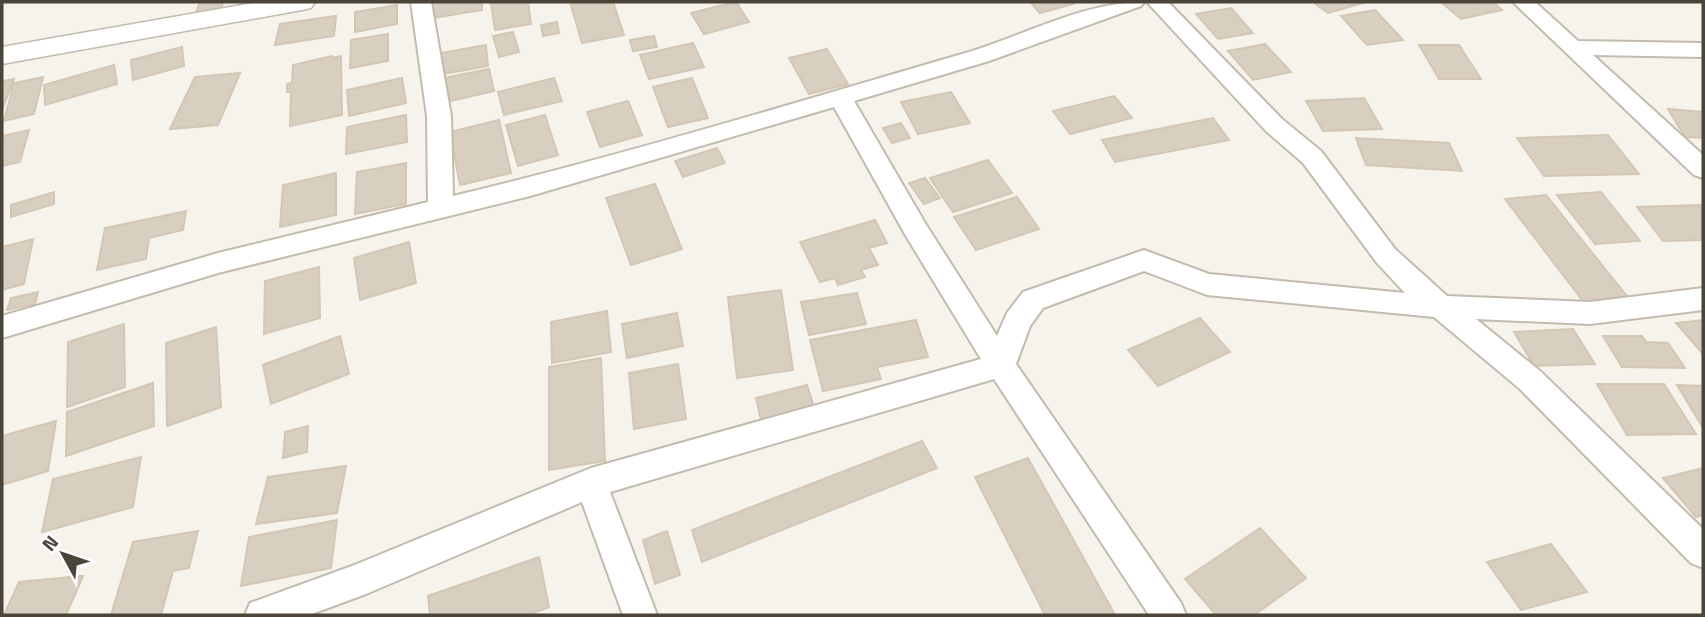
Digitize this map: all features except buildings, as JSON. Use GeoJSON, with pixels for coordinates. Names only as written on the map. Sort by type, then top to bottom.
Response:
{"type":"FeatureCollection","features":[{"type":"Feature","properties":{"kind":"street"},"geometry":{"type":"LineString","coordinates":[[2,56],[302,2]]}},
{"type":"Feature","properties":{"kind":"street"},"geometry":{"type":"LineString","coordinates":[[421,2],[439,116],[440,209]]}},
{"type":"Feature","properties":{"kind":"street"},"geometry":{"type":"LineString","coordinates":[[2,327],[218,263],[649,154],[981,56],[1134,2]]}},
{"type":"Feature","properties":{"kind":"street"},"geometry":{"type":"LineString","coordinates":[[1157,2],[1274,124],[1312,157],[1387,256],[1441,307],[1530,380],[1703,552]]}},
{"type":"Feature","properties":{"kind":"street"},"geometry":{"type":"LineString","coordinates":[[1523,2],[1703,169]]}},
{"type":"Feature","properties":{"kind":"street"},"geometry":{"type":"LineString","coordinates":[[1574,48],[1703,50]]}},
{"type":"Feature","properties":{"kind":"street"},"geometry":{"type":"LineString","coordinates":[[840,96],[885,182],[1001,365],[1169,615]]}},
{"type":"Feature","properties":{"kind":"street"},"geometry":{"type":"LineString","coordinates":[[1001,365],[1017,321],[1033,300],[1144,260],[1207,284],[1441,307],[1590,313],[1703,299]]}},
{"type":"Feature","properties":{"kind":"street"},"geometry":{"type":"LineString","coordinates":[[262,615],[354,582],[591,484],[1001,365]]}},
{"type":"Feature","properties":{"kind":"street"},"geometry":{"type":"LineString","coordinates":[[591,484],[640,615]]}}]}
